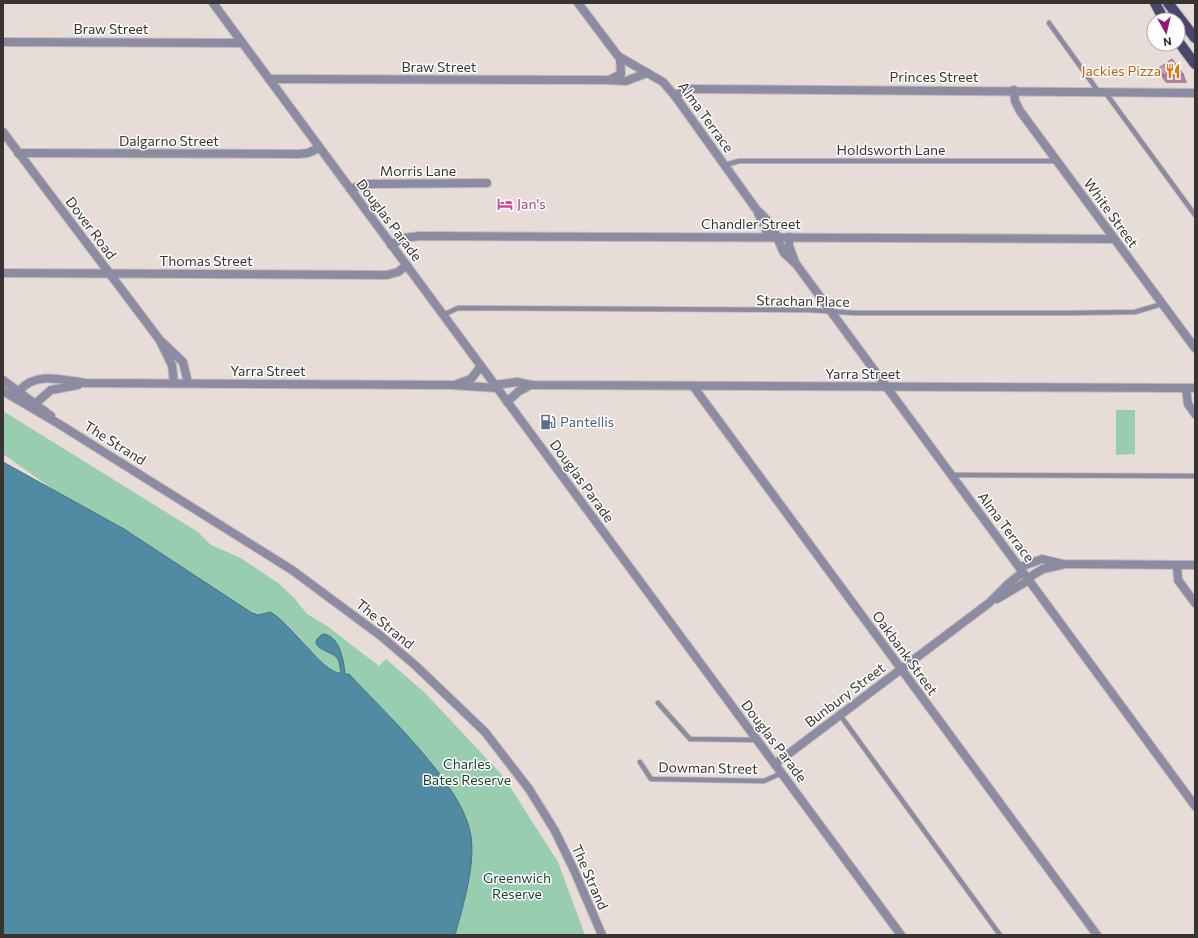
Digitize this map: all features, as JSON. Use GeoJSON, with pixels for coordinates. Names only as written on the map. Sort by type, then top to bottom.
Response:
{"type":"FeatureCollection","features":[{"type":"Feature","properties":{"kind":"main road"},"geometry":{"type":"LineString","coordinates":[[1155,3],[1160,12]]}},
{"type":"Feature","properties":{"kind":"main road"},"geometry":{"type":"LineString","coordinates":[[1168,3],[1195,38]]}},
{"type":"Feature","properties":{"kind":"main road"},"geometry":{"type":"LineString","coordinates":[[1186,52],[1195,64]]}},
{"type":"Feature","properties":{"kind":"street","name":"Douglas Parade"},"geometry":{"type":"LineString","coordinates":[[213,3],[901,935]]}},
{"type":"Feature","properties":{"kind":"street"},"geometry":{"type":"LineString","coordinates":[[578,3],[620,58],[621,74],[608,80]]}},
{"type":"Feature","properties":{"kind":"street","name":"Braw Street"},"geometry":{"type":"LineString","coordinates":[[3,42],[242,42]]}},
{"type":"Feature","properties":{"kind":"street","name":"Alma Terrace"},"geometry":{"type":"LineString","coordinates":[[620,58],[663,82],[675,96],[756,209],[766,229],[767,237]]}},
{"type":"Feature","properties":{"kind":"street","name":"Braw Street"},"geometry":{"type":"LineString","coordinates":[[269,80],[626,81],[647,73]]}},
{"type":"Feature","properties":{"kind":"street","name":"Princes Street"},"geometry":{"type":"LineString","coordinates":[[675,96],[685,89],[1014,90],[1195,93]]}},
{"type":"Feature","properties":{"kind":"street","name":"White Street"},"geometry":{"type":"LineString","coordinates":[[1014,90],[1015,102],[1020,111],[1113,239],[1195,348]]}},
{"type":"Feature","properties":{"kind":"street","name":"Dover Road"},"geometry":{"type":"LineString","coordinates":[[3,132],[159,339],[182,360],[186,368],[188,383]]}},
{"type":"Feature","properties":{"kind":"street","name":"Dalgarno Street"},"geometry":{"type":"LineString","coordinates":[[18,153],[298,154],[308,153],[319,148]]}},
{"type":"Feature","properties":{"kind":"street","name":"Morris Lane"},"geometry":{"type":"LineString","coordinates":[[350,190],[366,184],[487,184]]}},
{"type":"Feature","properties":{"kind":"street","name":"Alma Terrace"},"geometry":{"type":"LineString","coordinates":[[756,209],[771,224],[784,253],[796,264]]}},
{"type":"Feature","properties":{"kind":"street","name":"Chandler Street"},"geometry":{"type":"LineString","coordinates":[[392,245],[403,238],[420,236],[1113,239]]}},
{"type":"Feature","properties":{"kind":"street","name":"Alma Terrace"},"geometry":{"type":"LineString","coordinates":[[789,237],[789,248],[796,264],[829,312],[1025,574],[1195,806]]}},
{"type":"Feature","properties":{"kind":"street","name":"Thomas Street"},"geometry":{"type":"LineString","coordinates":[[3,273],[387,275],[396,272],[407,265]]}},
{"type":"Feature","properties":{"kind":"street","name":"Dover Road"},"geometry":{"type":"LineString","coordinates":[[159,339],[172,365],[174,383]]}},
{"type":"Feature","properties":{"kind":"street","name":"Yarra Street"},"geometry":{"type":"LineString","coordinates":[[450,385],[469,380],[481,366]]}},
{"type":"Feature","properties":{"kind":"street","name":"Yarra Street"},"geometry":{"type":"LineString","coordinates":[[19,391],[26,384],[42,378],[85,383],[496,386],[517,382],[530,385],[1195,388]]}},
{"type":"Feature","properties":{"kind":"street","name":"The Strand"},"geometry":{"type":"LineString","coordinates":[[3,380],[36,404],[59,424]]}},
{"type":"Feature","properties":{"kind":"street","name":"Yarra Street"},"geometry":{"type":"LineString","coordinates":[[36,404],[51,390],[85,383]]}},
{"type":"Feature","properties":{"kind":"street"},"geometry":{"type":"LineString","coordinates":[[507,402],[519,391],[530,385]]}},
{"type":"Feature","properties":{"kind":"street","name":"Oakbank Street"},"geometry":{"type":"LineString","coordinates":[[693,386],[1097,935]]}},
{"type":"Feature","properties":{"kind":"street"},"geometry":{"type":"LineString","coordinates":[[1186,388],[1188,404],[1195,414]]}},
{"type":"Feature","properties":{"kind":"street","name":"The Strand"},"geometry":{"type":"LineString","coordinates":[[3,391],[59,424],[292,570],[381,636],[453,700],[485,732],[529,789],[555,831],[571,863],[602,935]]}},
{"type":"Feature","properties":{"kind":"street"},"geometry":{"type":"LineString","coordinates":[[19,391],[22,403],[36,404]]}},
{"type":"Feature","properties":{"kind":"street","name":"Bunbury Street"},"geometry":{"type":"LineString","coordinates":[[775,764],[989,603],[1042,559],[1066,564],[1195,565]]}},
{"type":"Feature","properties":{"kind":"street","name":"Bunbury Street"},"geometry":{"type":"LineString","coordinates":[[1025,574],[1066,564]]}},
{"type":"Feature","properties":{"kind":"street"},"geometry":{"type":"LineString","coordinates":[[1177,565],[1178,580],[1195,603]]}},
{"type":"Feature","properties":{"kind":"lane"},"geometry":{"type":"LineString","coordinates":[[1049,23],[1195,215]]}},
{"type":"Feature","properties":{"kind":"lane","name":"Holdsworth Lane"},"geometry":{"type":"LineString","coordinates":[[725,165],[739,161],[1058,162]]}},
{"type":"Feature","properties":{"kind":"lane","name":"Strachan Place"},"geometry":{"type":"LineString","coordinates":[[443,315],[458,308],[810,310],[854,313],[1135,312],[1162,304]]}},
{"type":"Feature","properties":{"kind":"lane"},"geometry":{"type":"LineString","coordinates":[[951,475],[1195,476]]}},
{"type":"Feature","properties":{"kind":"lane"},"geometry":{"type":"LineString","coordinates":[[658,703],[690,739],[757,740]]}},
{"type":"Feature","properties":{"kind":"lane"},"geometry":{"type":"LineString","coordinates":[[840,715],[1000,935]]}},
{"type":"Feature","properties":{"kind":"lane","name":"Dowman Street"},"geometry":{"type":"LineString","coordinates":[[640,762],[651,779],[764,780],[782,773]]}},
{"type":"Feature","properties":{"kind":"green space"},"geometry":{"type":"Polygon","coordinates":[[[1116,410],[1135,410],[1135,454],[1116,455],[1116,410]]]}},
{"type":"Feature","properties":{"kind":"green space","name":"Charles Bates Reserve"},"geometry":{"type":"Polygon","coordinates":[[[3,411],[198,532],[211,545],[239,557],[278,583],[294,598],[307,614],[327,626],[379,666],[386,659],[425,693],[503,776],[558,862],[585,935],[455,935],[471,867],[471,831],[349,674],[333,672],[307,648],[302,640],[287,624],[276,615],[266,612],[258,615],[252,613],[124,529],[61,495],[3,454],[3,411]]]}},
{"type":"Feature","properties":{"kind":"water"},"geometry":{"type":"Polygon","coordinates":[[[3,462],[124,529],[252,613],[258,615],[270,612],[278,617],[326,666],[341,673],[340,664],[337,657],[320,648],[316,642],[323,634],[328,635],[337,643],[342,655],[345,674],[349,674],[400,727],[436,769],[463,811],[470,831],[472,856],[462,911],[455,935],[3,935],[3,462]]]}},
{"type":"Feature","properties":{"kind":"building"},"geometry":{"type":"Polygon","coordinates":[[[1172,59],[1184,75],[1163,75],[1159,68],[1172,59]]]}},
{"type":"Feature","properties":{"kind":"place","name":"Jackies Pizza"},"geometry":{"type":"Point","coordinates":[1173,71]}},
{"type":"Feature","properties":{"kind":"place","name":"Jan's"},"geometry":{"type":"Point","coordinates":[505,204]}},
{"type":"Feature","properties":{"kind":"place","name":"Pantellis"},"geometry":{"type":"Point","coordinates":[548,422]}},
{"type":"Feature","properties":{"kind":"park label","name":"Greenwich Reserve"},"geometry":{"type":"Point","coordinates":[517,886]}}]}
